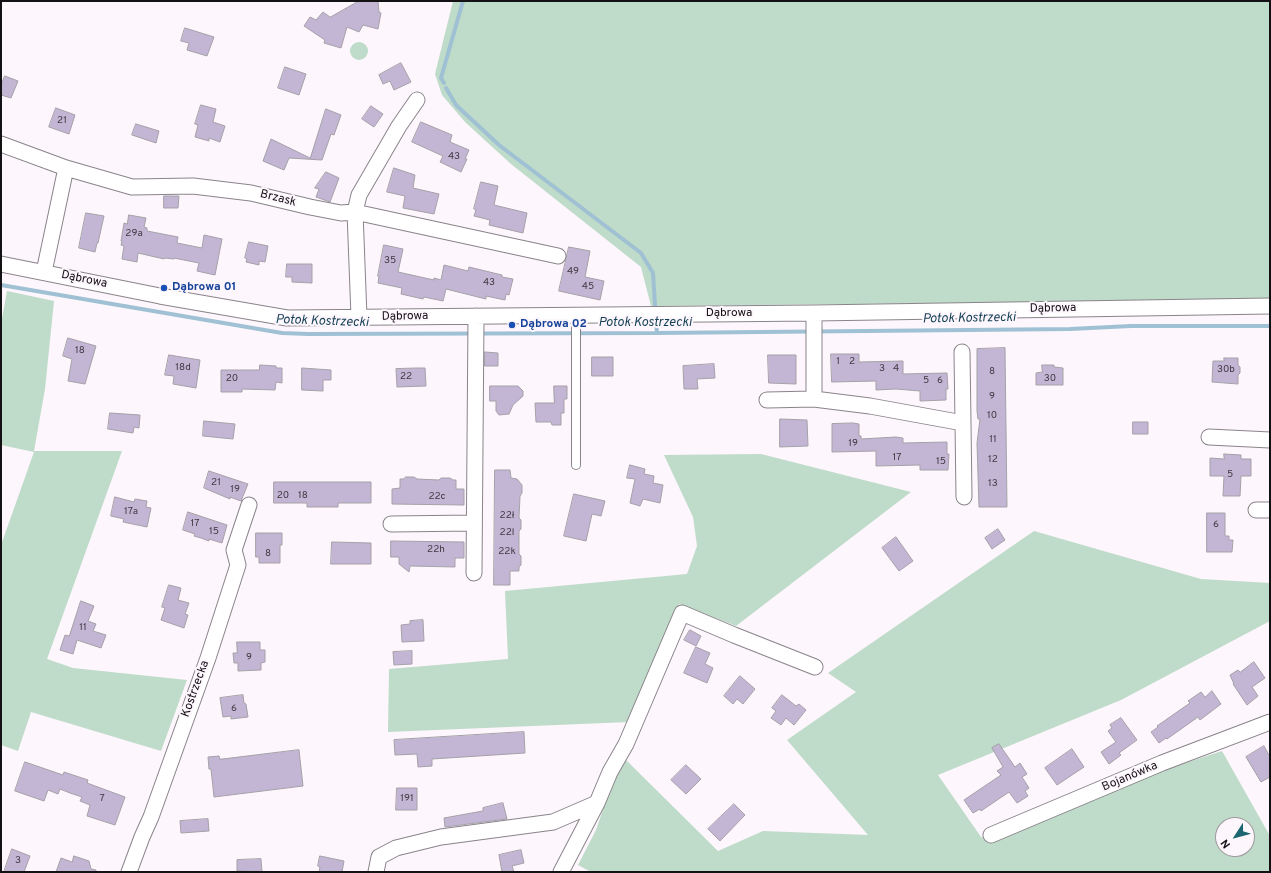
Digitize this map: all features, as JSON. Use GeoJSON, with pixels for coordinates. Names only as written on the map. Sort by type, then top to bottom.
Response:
{"type":"FeatureCollection","features":[{"type":"Feature","properties":{"kind":"street"},"geometry":{"type":"LineString","coordinates":[[359,317],[355,212],[359,195],[399,126],[417,100]]}},
{"type":"Feature","properties":{"kind":"street","name":"Brzask"},"geometry":{"type":"LineString","coordinates":[[1,144],[66,168],[132,187],[193,186],[251,193],[341,213],[355,212],[558,256]]}},
{"type":"Feature","properties":{"kind":"street"},"geometry":{"type":"LineString","coordinates":[[44,272],[66,168]]}},
{"type":"Feature","properties":{"kind":"street","name":"Dąbrowa"},"geometry":{"type":"LineString","coordinates":[[1,264],[160,296],[287,318],[359,317],[476,328],[575,321],[814,318],[1270,306]]}},
{"type":"Feature","properties":{"kind":"street"},"geometry":{"type":"LineString","coordinates":[[814,318],[814,399]]}},
{"type":"Feature","properties":{"kind":"street"},"geometry":{"type":"LineString","coordinates":[[474,573],[476,328]]}},
{"type":"Feature","properties":{"kind":"street"},"geometry":{"type":"LineString","coordinates":[[962,352],[964,497]]}},
{"type":"Feature","properties":{"kind":"street"},"geometry":{"type":"LineString","coordinates":[[767,400],[814,399],[870,406],[963,423]]}},
{"type":"Feature","properties":{"kind":"street"},"geometry":{"type":"LineString","coordinates":[[1209,437],[1270,440]]}},
{"type":"Feature","properties":{"kind":"street","name":"Kostrzecka"},"geometry":{"type":"LineString","coordinates":[[129,872],[142,836],[151,817],[236,572],[238,565],[234,550],[249,505]]}},
{"type":"Feature","properties":{"kind":"street"},"geometry":{"type":"LineString","coordinates":[[391,524],[474,523]]}},
{"type":"Feature","properties":{"kind":"street"},"geometry":{"type":"LineString","coordinates":[[561,872],[597,803],[610,772],[626,744],[682,613],[815,667]]}},
{"type":"Feature","properties":{"kind":"street","name":"Bojanówka"},"geometry":{"type":"LineString","coordinates":[[991,835],[1162,763],[1270,722]]}},
{"type":"Feature","properties":{"kind":"street"},"geometry":{"type":"LineString","coordinates":[[376,872],[379,857],[396,848],[441,836],[553,822],[597,803]]}},
{"type":"Feature","properties":{"kind":"lane"},"geometry":{"type":"LineString","coordinates":[[575,321],[576,465]]}},
{"type":"Feature","properties":{"kind":"green space"},"geometry":{"type":"Polygon","coordinates":[[[453,1],[1270,1],[1270,300],[651,306],[641,267],[511,164],[465,122],[442,95],[435,74],[453,1]]]}},
{"type":"Feature","properties":{"kind":"green space"},"geometry":{"type":"Polygon","coordinates":[[[359,42],[365,45],[368,51],[365,57],[359,60],[353,57],[350,51],[353,45],[359,42]]]}},
{"type":"Feature","properties":{"kind":"green space"},"geometry":{"type":"Polygon","coordinates":[[[7,291],[54,301],[45,389],[34,451],[122,451],[47,659],[73,668],[187,680],[161,751],[31,712],[18,751],[1,745],[1,545],[34,452],[1,445],[1,324],[7,291]]]}},
{"type":"Feature","properties":{"kind":"green space"},"geometry":{"type":"Polygon","coordinates":[[[761,454],[911,492],[736,626],[679,604],[629,722],[388,732],[389,669],[508,659],[505,591],[687,574],[697,546],[693,517],[664,455],[761,454]]]}},
{"type":"Feature","properties":{"kind":"green space"},"geometry":{"type":"Polygon","coordinates":[[[1034,531],[1201,579],[1270,583],[1270,621],[1121,700],[938,775],[981,837],[996,840],[1164,770],[1222,751],[1270,836],[1270,872],[591,872],[578,865],[596,830],[611,786],[625,759],[718,851],[763,831],[868,835],[787,740],[856,692],[828,673],[1034,531]]]}},
{"type":"Feature","properties":{"kind":"building"},"geometry":{"type":"Polygon","coordinates":[[[359,1],[378,1],[379,12],[381,13],[378,29],[363,25],[359,32],[347,27],[341,48],[324,43],[325,40],[304,26],[310,17],[316,20],[323,12],[330,17],[359,1]]]}},
{"type":"Feature","properties":{"kind":"building"},"geometry":{"type":"Polygon","coordinates":[[[185,28],[214,37],[207,56],[187,50],[189,43],[181,41],[185,28]]]}},
{"type":"Feature","properties":{"kind":"building"},"geometry":{"type":"Polygon","coordinates":[[[401,63],[411,82],[394,90],[390,81],[383,84],[379,75],[401,63]]]}},
{"type":"Feature","properties":{"kind":"building"},"geometry":{"type":"Polygon","coordinates":[[[285,67],[306,74],[299,95],[278,88],[285,67]]]}},
{"type":"Feature","properties":{"kind":"building"},"geometry":{"type":"Polygon","coordinates":[[[5,76],[18,81],[11,98],[1,95],[1,85],[5,76]]]}},
{"type":"Feature","properties":{"kind":"building"},"geometry":{"type":"Polygon","coordinates":[[[201,105],[216,109],[213,122],[225,126],[220,142],[209,138],[209,141],[195,137],[198,125],[195,124],[201,105]]]}},
{"type":"Feature","properties":{"kind":"building"},"geometry":{"type":"Polygon","coordinates":[[[371,106],[383,114],[374,127],[362,119],[371,106]]]}},
{"type":"Feature","properties":{"kind":"building"},"geometry":{"type":"Polygon","coordinates":[[[56,108],[75,115],[69,134],[49,127],[56,108]]]}},
{"type":"Feature","properties":{"kind":"building"},"geometry":{"type":"Polygon","coordinates":[[[326,109],[341,115],[334,135],[331,134],[322,160],[289,158],[284,170],[263,161],[271,139],[310,158],[326,109]]]}},
{"type":"Feature","properties":{"kind":"building"},"geometry":{"type":"Polygon","coordinates":[[[421,122],[452,135],[450,142],[469,150],[461,172],[440,162],[443,156],[412,142],[421,122]]]}},
{"type":"Feature","properties":{"kind":"building"},"geometry":{"type":"Polygon","coordinates":[[[136,124],[159,131],[156,143],[132,135],[136,124]]]}},
{"type":"Feature","properties":{"kind":"building"},"geometry":{"type":"Polygon","coordinates":[[[394,168],[415,175],[413,188],[439,194],[434,214],[403,208],[405,196],[387,192],[394,168]]]}},
{"type":"Feature","properties":{"kind":"building"},"geometry":{"type":"Polygon","coordinates":[[[326,172],[339,178],[330,202],[316,197],[319,189],[315,188],[326,172]]]}},
{"type":"Feature","properties":{"kind":"building"},"geometry":{"type":"Polygon","coordinates":[[[481,182],[498,186],[494,205],[527,213],[523,233],[489,225],[490,220],[474,216],[476,210],[474,209],[481,182]]]}},
{"type":"Feature","properties":{"kind":"building"},"geometry":{"type":"Polygon","coordinates":[[[164,196],[179,196],[178,208],[164,208],[164,196]]]}},
{"type":"Feature","properties":{"kind":"building"},"geometry":{"type":"Polygon","coordinates":[[[86,213],[104,216],[95,252],[79,248],[86,213]]]}},
{"type":"Feature","properties":{"kind":"building"},"geometry":{"type":"Polygon","coordinates":[[[129,215],[146,218],[144,227],[147,228],[147,231],[178,237],[177,243],[202,248],[204,235],[222,239],[215,275],[197,271],[199,263],[174,258],[164,259],[138,253],[137,262],[122,259],[124,246],[121,245],[121,241],[124,223],[127,224],[129,215]]]}},
{"type":"Feature","properties":{"kind":"building"},"geometry":{"type":"Polygon","coordinates":[[[249,242],[268,246],[265,262],[259,261],[259,265],[246,262],[247,259],[245,258],[249,242]]]}},
{"type":"Feature","properties":{"kind":"building"},"geometry":{"type":"Polygon","coordinates":[[[384,245],[403,249],[398,272],[434,280],[434,278],[441,280],[444,265],[468,271],[469,267],[513,279],[509,295],[506,294],[505,300],[486,296],[486,299],[446,289],[443,301],[424,297],[423,299],[401,294],[402,288],[378,283],[384,245]]]}},
{"type":"Feature","properties":{"kind":"building"},"geometry":{"type":"Polygon","coordinates":[[[569,247],[590,251],[585,277],[604,281],[600,300],[559,291],[569,247]]]}},
{"type":"Feature","properties":{"kind":"building"},"geometry":{"type":"Polygon","coordinates":[[[287,264],[312,264],[312,283],[292,282],[292,277],[286,277],[287,264]]]}},
{"type":"Feature","properties":{"kind":"building"},"geometry":{"type":"Polygon","coordinates":[[[68,338],[96,346],[85,384],[68,381],[72,359],[63,356],[68,338]]]}},
{"type":"Feature","properties":{"kind":"building"},"geometry":{"type":"Polygon","coordinates":[[[1005,348],[1007,507],[979,507],[977,443],[980,419],[978,419],[977,411],[977,349],[1005,348]]]}},
{"type":"Feature","properties":{"kind":"building"},"geometry":{"type":"Polygon","coordinates":[[[485,352],[498,353],[498,366],[485,366],[485,352]]]}},
{"type":"Feature","properties":{"kind":"building"},"geometry":{"type":"Polygon","coordinates":[[[831,354],[859,354],[859,362],[903,361],[903,374],[947,373],[948,389],[946,389],[946,400],[920,401],[920,391],[896,389],[876,390],[876,381],[832,382],[831,354]]]}},
{"type":"Feature","properties":{"kind":"building"},"geometry":{"type":"Polygon","coordinates":[[[169,355],[200,360],[196,388],[173,384],[174,376],[165,375],[169,355]]]}},
{"type":"Feature","properties":{"kind":"building"},"geometry":{"type":"Polygon","coordinates":[[[768,355],[796,355],[796,384],[769,383],[768,355]]]}},
{"type":"Feature","properties":{"kind":"building"},"geometry":{"type":"Polygon","coordinates":[[[592,357],[613,357],[613,376],[592,376],[592,357]]]}},
{"type":"Feature","properties":{"kind":"building"},"geometry":{"type":"Polygon","coordinates":[[[1224,358],[1238,358],[1240,373],[1238,375],[1238,384],[1212,382],[1213,361],[1224,361],[1224,358]]]}},
{"type":"Feature","properties":{"kind":"building"},"geometry":{"type":"Polygon","coordinates":[[[714,364],[715,378],[697,379],[698,389],[684,389],[683,366],[714,364]]]}},
{"type":"Feature","properties":{"kind":"building"},"geometry":{"type":"Polygon","coordinates":[[[260,365],[282,368],[282,383],[276,382],[275,390],[242,389],[242,392],[221,392],[221,370],[259,370],[260,365]]]}},
{"type":"Feature","properties":{"kind":"building"},"geometry":{"type":"Polygon","coordinates":[[[1042,365],[1054,365],[1054,367],[1063,368],[1063,385],[1036,385],[1036,373],[1042,372],[1042,365]]]}},
{"type":"Feature","properties":{"kind":"building"},"geometry":{"type":"Polygon","coordinates":[[[302,368],[331,370],[331,380],[323,380],[323,391],[302,390],[302,368]]]}},
{"type":"Feature","properties":{"kind":"building"},"geometry":{"type":"Polygon","coordinates":[[[425,368],[426,386],[397,387],[396,369],[425,368]]]}},
{"type":"Feature","properties":{"kind":"building"},"geometry":{"type":"Polygon","coordinates":[[[490,386],[518,386],[523,391],[523,396],[513,405],[509,414],[499,415],[496,411],[496,401],[490,401],[490,386]]]}},
{"type":"Feature","properties":{"kind":"building"},"geometry":{"type":"Polygon","coordinates":[[[554,386],[567,386],[567,399],[564,399],[564,413],[561,413],[561,425],[552,425],[551,422],[536,422],[535,403],[554,403],[554,386]]]}},
{"type":"Feature","properties":{"kind":"building"},"geometry":{"type":"Polygon","coordinates":[[[110,413],[140,415],[139,428],[134,427],[133,433],[108,429],[110,413]]]}},
{"type":"Feature","properties":{"kind":"building"},"geometry":{"type":"Polygon","coordinates":[[[780,419],[807,420],[808,446],[780,447],[780,419]]]}},
{"type":"Feature","properties":{"kind":"building"},"geometry":{"type":"Polygon","coordinates":[[[204,421],[235,424],[233,439],[203,436],[204,421]]]}},
{"type":"Feature","properties":{"kind":"building"},"geometry":{"type":"Polygon","coordinates":[[[1133,422],[1148,422],[1148,434],[1133,434],[1133,422]]]}},
{"type":"Feature","properties":{"kind":"building"},"geometry":{"type":"Polygon","coordinates":[[[832,424],[859,424],[859,436],[861,436],[861,439],[896,437],[903,438],[903,443],[947,442],[947,454],[949,454],[948,470],[920,470],[920,465],[876,466],[876,451],[832,452],[832,424]]]}},
{"type":"Feature","properties":{"kind":"building"},"geometry":{"type":"Polygon","coordinates":[[[1224,454],[1241,455],[1241,459],[1251,459],[1251,476],[1241,476],[1240,496],[1223,496],[1224,476],[1210,476],[1210,458],[1224,459],[1224,454]]]}},
{"type":"Feature","properties":{"kind":"building"},"geometry":{"type":"Polygon","coordinates":[[[630,465],[645,469],[644,474],[654,476],[653,483],[663,485],[660,503],[643,499],[640,506],[630,503],[635,479],[627,478],[630,465]]]}},
{"type":"Feature","properties":{"kind":"building"},"geometry":{"type":"Polygon","coordinates":[[[495,470],[510,470],[511,478],[517,479],[522,485],[519,518],[521,520],[521,529],[519,531],[519,554],[521,556],[521,565],[519,567],[519,571],[510,571],[510,585],[494,585],[495,470]]]}},
{"type":"Feature","properties":{"kind":"building"},"geometry":{"type":"Polygon","coordinates":[[[209,471],[248,484],[241,501],[230,497],[230,499],[204,488],[209,471]]]}},
{"type":"Feature","properties":{"kind":"building"},"geometry":{"type":"Polygon","coordinates":[[[406,477],[439,480],[441,478],[450,478],[456,480],[456,489],[464,489],[464,505],[392,504],[392,489],[400,488],[400,479],[406,477]]]}},
{"type":"Feature","properties":{"kind":"building"},"geometry":{"type":"Polygon","coordinates":[[[274,482],[371,482],[371,503],[338,503],[338,507],[307,507],[307,503],[274,503],[274,482]]]}},
{"type":"Feature","properties":{"kind":"building"},"geometry":{"type":"Polygon","coordinates":[[[574,494],[605,501],[601,516],[592,514],[586,541],[564,536],[574,494]]]}},
{"type":"Feature","properties":{"kind":"building"},"geometry":{"type":"Polygon","coordinates":[[[115,497],[134,502],[135,499],[147,501],[146,507],[151,508],[147,527],[123,522],[124,519],[111,516],[115,497]]]}},
{"type":"Feature","properties":{"kind":"building"},"geometry":{"type":"Polygon","coordinates":[[[188,512],[227,525],[222,543],[209,539],[209,541],[194,536],[195,534],[183,530],[188,512]]]}},
{"type":"Feature","properties":{"kind":"building"},"geometry":{"type":"Polygon","coordinates":[[[1207,513],[1225,513],[1225,536],[1229,536],[1229,540],[1233,540],[1232,552],[1207,552],[1207,513]]]}},
{"type":"Feature","properties":{"kind":"building"},"geometry":{"type":"Polygon","coordinates":[[[998,529],[1005,540],[992,549],[985,538],[998,529]]]}},
{"type":"Feature","properties":{"kind":"building"},"geometry":{"type":"Polygon","coordinates":[[[256,533],[282,533],[280,563],[259,563],[259,557],[256,557],[256,533]]]}},
{"type":"Feature","properties":{"kind":"building"},"geometry":{"type":"Polygon","coordinates":[[[896,537],[913,561],[899,571],[882,548],[896,537]]]}},
{"type":"Feature","properties":{"kind":"building"},"geometry":{"type":"Polygon","coordinates":[[[391,541],[464,542],[464,558],[455,558],[455,567],[410,566],[409,572],[399,564],[399,557],[391,557],[391,541]]]}},
{"type":"Feature","properties":{"kind":"building"},"geometry":{"type":"Polygon","coordinates":[[[332,542],[371,543],[371,564],[331,564],[332,542]]]}},
{"type":"Feature","properties":{"kind":"building"},"geometry":{"type":"Polygon","coordinates":[[[169,585],[181,588],[178,600],[189,603],[185,614],[188,615],[184,628],[161,620],[165,608],[162,607],[169,585]]]}},
{"type":"Feature","properties":{"kind":"building"},"geometry":{"type":"Polygon","coordinates":[[[81,601],[94,606],[88,621],[96,624],[93,631],[106,635],[101,648],[77,640],[73,654],[60,650],[65,635],[69,636],[81,601]]]}},
{"type":"Feature","properties":{"kind":"building"},"geometry":{"type":"Polygon","coordinates":[[[423,620],[424,641],[402,642],[401,625],[410,624],[410,621],[423,620]]]}},
{"type":"Feature","properties":{"kind":"building"},"geometry":{"type":"Polygon","coordinates":[[[690,630],[701,636],[696,646],[684,640],[690,630]]]}},
{"type":"Feature","properties":{"kind":"building"},"geometry":{"type":"Polygon","coordinates":[[[237,642],[260,642],[260,650],[265,650],[265,662],[261,663],[261,670],[238,671],[238,663],[234,663],[233,653],[237,653],[237,642]]]}},
{"type":"Feature","properties":{"kind":"building"},"geometry":{"type":"Polygon","coordinates":[[[696,647],[710,653],[705,664],[713,668],[707,683],[684,673],[696,647]]]}},
{"type":"Feature","properties":{"kind":"building"},"geometry":{"type":"Polygon","coordinates":[[[412,651],[412,664],[394,665],[393,652],[412,651]]]}},
{"type":"Feature","properties":{"kind":"building"},"geometry":{"type":"Polygon","coordinates":[[[1254,662],[1265,678],[1252,687],[1258,696],[1247,705],[1233,684],[1230,675],[1238,670],[1240,672],[1254,662]]]}},
{"type":"Feature","properties":{"kind":"building"},"geometry":{"type":"Polygon","coordinates":[[[740,676],[755,689],[743,704],[737,699],[733,704],[724,696],[740,676]]]}},
{"type":"Feature","properties":{"kind":"building"},"geometry":{"type":"Polygon","coordinates":[[[1212,691],[1221,704],[1200,720],[1198,717],[1159,743],[1151,732],[1158,727],[1157,726],[1190,703],[1188,701],[1201,692],[1205,697],[1212,691]]]}},
{"type":"Feature","properties":{"kind":"building"},"geometry":{"type":"Polygon","coordinates":[[[243,695],[248,717],[231,719],[231,716],[223,717],[220,698],[243,695]]]}},
{"type":"Feature","properties":{"kind":"building"},"geometry":{"type":"Polygon","coordinates":[[[782,695],[796,706],[799,704],[806,710],[794,725],[786,718],[781,725],[771,718],[776,711],[772,708],[782,695]]]}},
{"type":"Feature","properties":{"kind":"building"},"geometry":{"type":"Polygon","coordinates":[[[1121,718],[1137,740],[1119,753],[1121,755],[1109,764],[1101,752],[1116,742],[1108,731],[1112,728],[1110,725],[1121,718]]]}},
{"type":"Feature","properties":{"kind":"building"},"geometry":{"type":"Polygon","coordinates":[[[524,732],[525,753],[432,759],[432,766],[418,767],[417,754],[395,755],[394,740],[524,732]]]}},
{"type":"Feature","properties":{"kind":"building"},"geometry":{"type":"Polygon","coordinates":[[[999,744],[1015,767],[1020,763],[1027,774],[1022,777],[1029,788],[1025,791],[1028,796],[1017,803],[1009,792],[981,811],[980,809],[973,813],[964,800],[1001,775],[997,771],[1003,767],[992,748],[999,744]]]}},
{"type":"Feature","properties":{"kind":"building"},"geometry":{"type":"Polygon","coordinates":[[[1264,746],[1270,757],[1270,777],[1261,782],[1246,757],[1264,746]]]}},
{"type":"Feature","properties":{"kind":"building"},"geometry":{"type":"Polygon","coordinates":[[[1072,749],[1084,767],[1057,785],[1045,768],[1072,749]]]}},
{"type":"Feature","properties":{"kind":"building"},"geometry":{"type":"Polygon","coordinates":[[[299,750],[303,786],[214,797],[208,757],[219,756],[220,759],[299,750]]]}},
{"type":"Feature","properties":{"kind":"building"},"geometry":{"type":"Polygon","coordinates":[[[25,762],[63,775],[64,772],[88,780],[87,783],[125,797],[115,825],[87,816],[90,805],[80,801],[82,797],[60,789],[58,794],[48,790],[44,801],[15,791],[25,762]]]}},
{"type":"Feature","properties":{"kind":"building"},"geometry":{"type":"Polygon","coordinates":[[[686,765],[701,779],[686,794],[671,780],[686,765]]]}},
{"type":"Feature","properties":{"kind":"building"},"geometry":{"type":"Polygon","coordinates":[[[397,788],[417,788],[417,810],[396,810],[397,788]]]}},
{"type":"Feature","properties":{"kind":"building"},"geometry":{"type":"Polygon","coordinates":[[[503,803],[507,819],[445,827],[444,818],[483,811],[483,808],[503,803]]]}},
{"type":"Feature","properties":{"kind":"building"},"geometry":{"type":"Polygon","coordinates":[[[734,804],[745,815],[720,841],[708,829],[734,804]]]}},
{"type":"Feature","properties":{"kind":"building"},"geometry":{"type":"Polygon","coordinates":[[[208,819],[209,831],[181,833],[180,821],[208,819]]]}},
{"type":"Feature","properties":{"kind":"building"},"geometry":{"type":"Polygon","coordinates":[[[12,849],[30,856],[24,872],[4,872],[12,849]]]}},
{"type":"Feature","properties":{"kind":"building"},"geometry":{"type":"Polygon","coordinates":[[[521,850],[524,863],[512,866],[514,872],[502,872],[499,855],[521,850]]]}},
{"type":"Feature","properties":{"kind":"building"},"geometry":{"type":"Polygon","coordinates":[[[74,856],[89,861],[91,869],[96,870],[96,872],[56,872],[61,858],[72,862],[74,856]]]}},
{"type":"Feature","properties":{"kind":"building"},"geometry":{"type":"Polygon","coordinates":[[[320,856],[344,861],[342,872],[319,872],[320,867],[318,866],[320,856]]]}},
{"type":"Feature","properties":{"kind":"building"},"geometry":{"type":"Polygon","coordinates":[[[261,859],[262,872],[237,871],[237,860],[261,859]]]}},
{"type":"Feature","properties":{"kind":"waterway"},"geometry":{"type":"LineString","coordinates":[[444,83],[441,78],[463,1]]}},
{"type":"Feature","properties":{"kind":"waterway"},"geometry":{"type":"LineString","coordinates":[[446,88],[456,105],[499,145],[641,253],[653,273],[655,305]]}},
{"type":"Feature","properties":{"kind":"waterway","name":"Potok Kostrzecki"},"geometry":{"type":"LineString","coordinates":[[1,285],[282,333],[308,334],[657,333],[1070,329],[1131,326],[1270,326]]}},
{"type":"Feature","properties":{"kind":"waterway"},"geometry":{"type":"LineString","coordinates":[[656,323],[657,333]]}},
{"type":"Feature","properties":{"kind":"place","name":"Dąbrowa 01"},"geometry":{"type":"Point","coordinates":[164,288]}},
{"type":"Feature","properties":{"kind":"place","name":"Dąbrowa 02"},"geometry":{"type":"Point","coordinates":[512,325]}}]}
